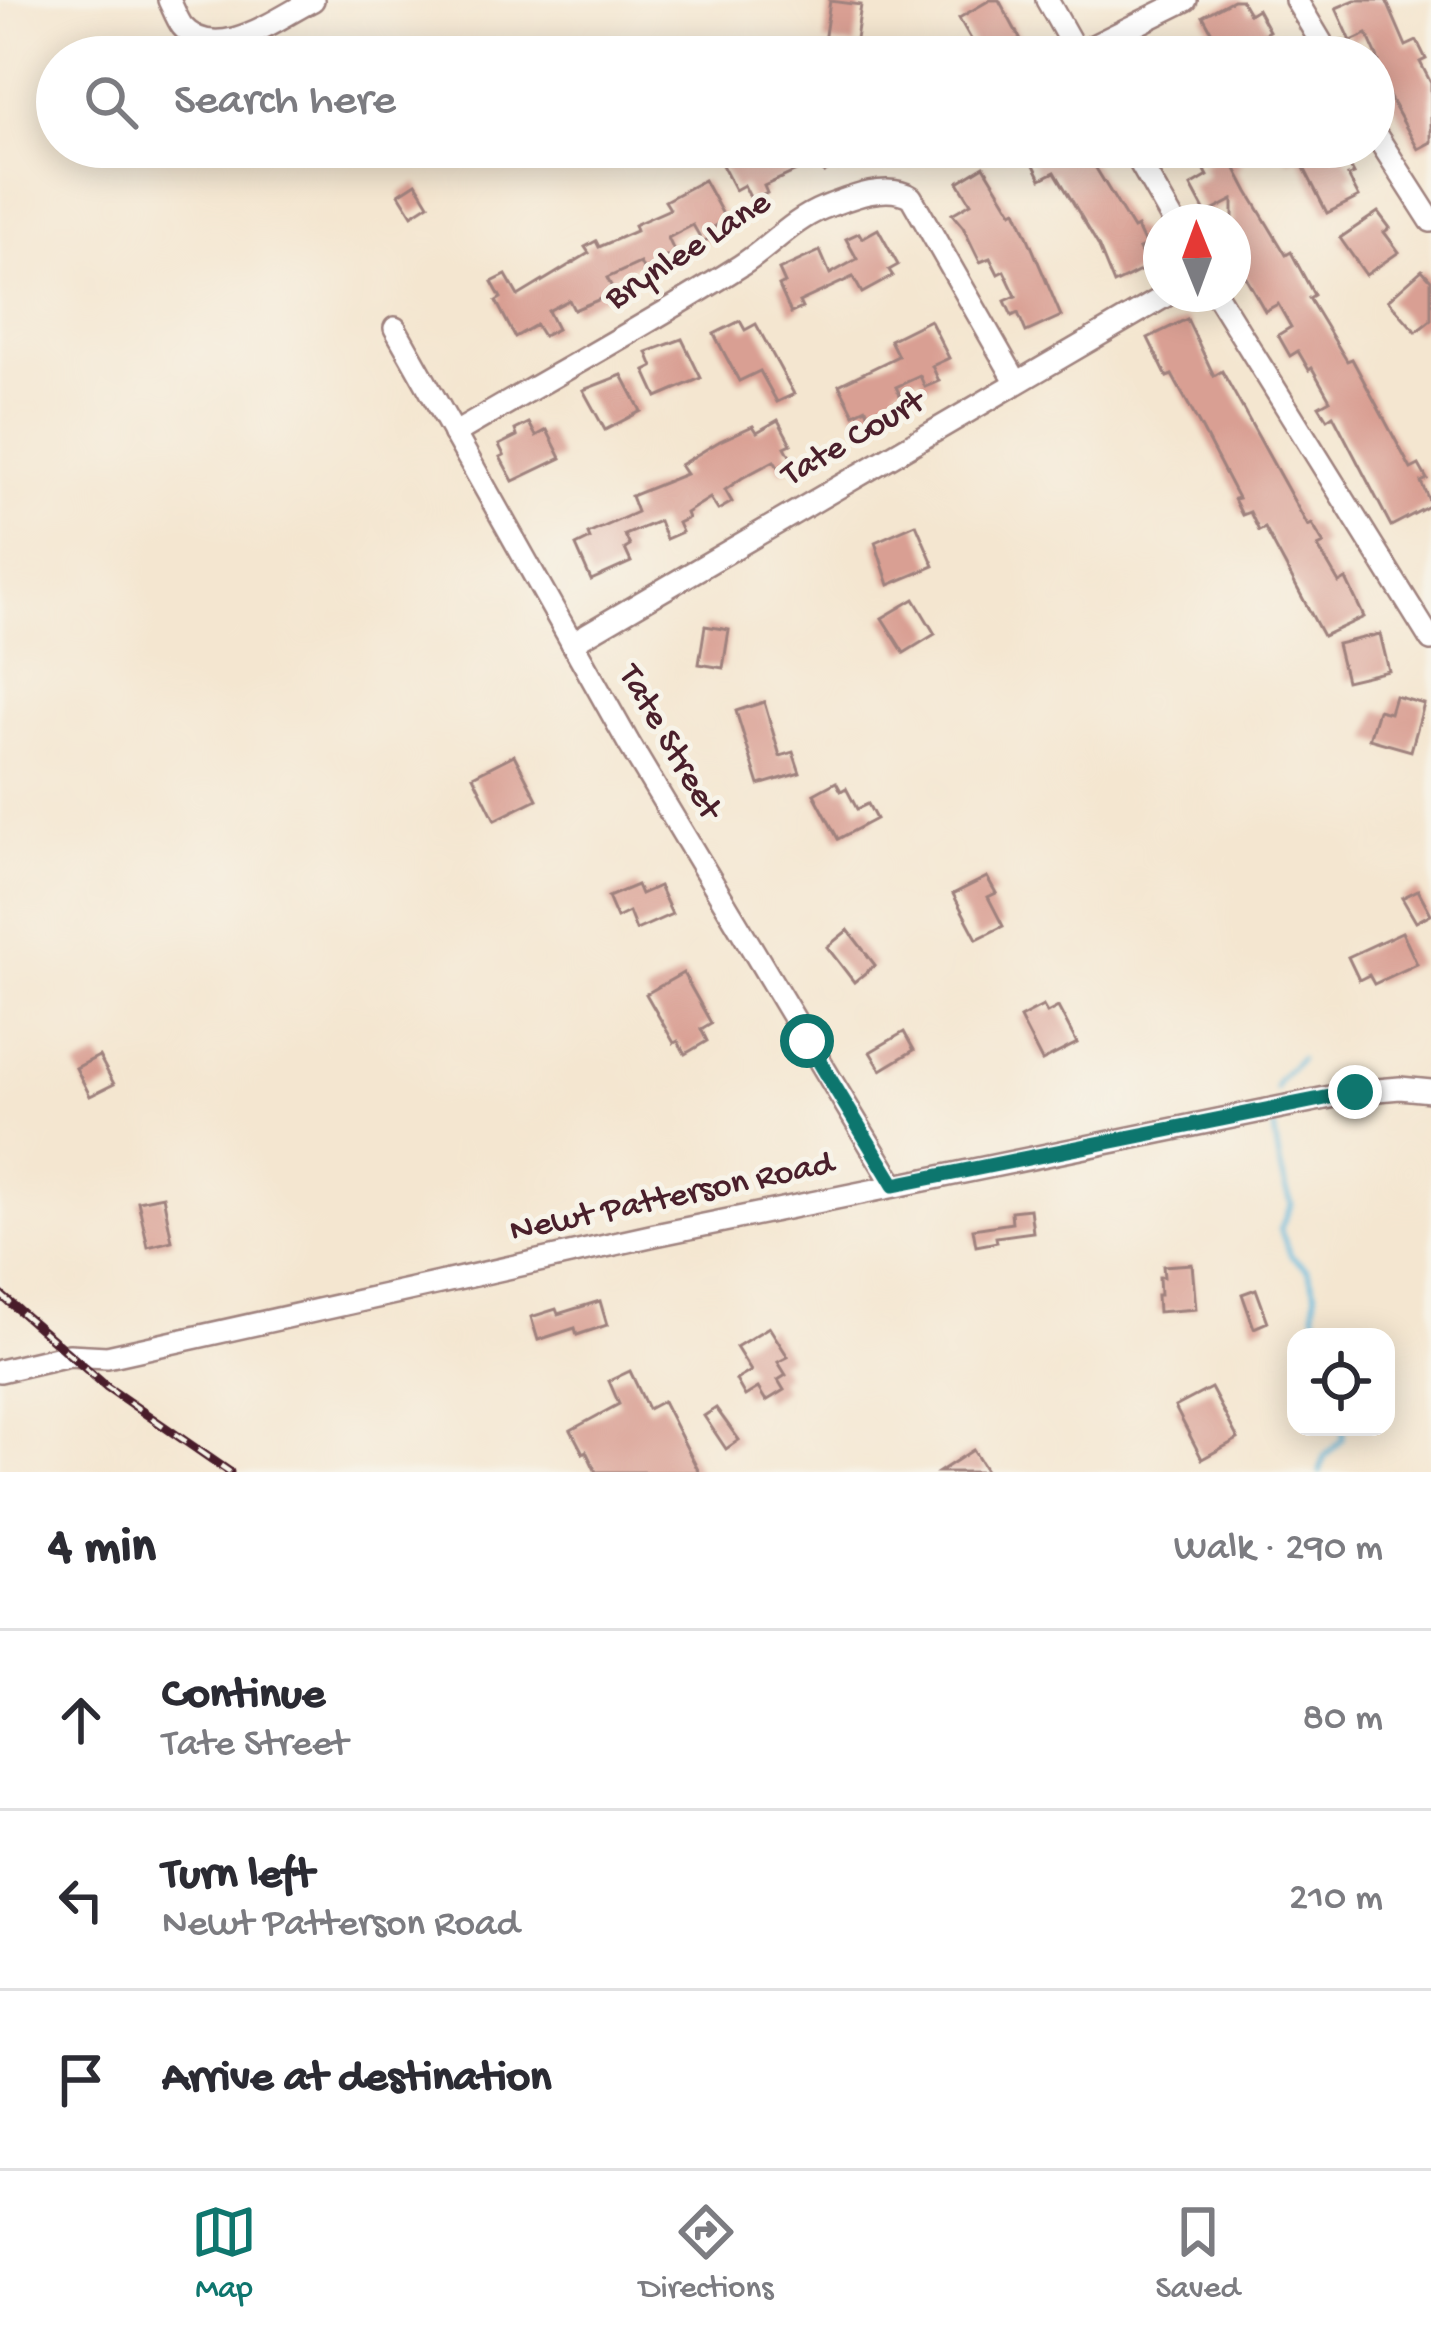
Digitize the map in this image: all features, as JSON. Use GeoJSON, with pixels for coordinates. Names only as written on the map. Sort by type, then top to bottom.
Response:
{"type":"FeatureCollection","features":[{"type":"Feature","properties":{"kind":"street"},"geometry":{"type":"LineString","coordinates":[[169,0],[182,26],[198,36]]}},
{"type":"Feature","properties":{"kind":"street"},"geometry":{"type":"LineString","coordinates":[[239,36],[313,0]]}},
{"type":"Feature","properties":{"kind":"street"},"geometry":{"type":"LineString","coordinates":[[1047,0],[1067,36]]}},
{"type":"Feature","properties":{"kind":"street"},"geometry":{"type":"LineString","coordinates":[[1115,36],[1186,0]]}},
{"type":"Feature","properties":{"kind":"street"},"geometry":{"type":"LineString","coordinates":[[1295,0],[1317,36]]}},
{"type":"Feature","properties":{"kind":"street"},"geometry":{"type":"LineString","coordinates":[[1395,165],[1431,221]]}},
{"type":"Feature","properties":{"kind":"street"},"geometry":{"type":"LineString","coordinates":[[1143,168],[1164,204]]}},
{"type":"Feature","properties":{"kind":"street","name":"Brynlee Lane"},"geometry":{"type":"LineString","coordinates":[[454,434],[746,263],[798,221],[823,208],[886,189],[901,190],[911,197],[1016,381]]}},
{"type":"Feature","properties":{"kind":"street","name":"Tate Court"},"geometry":{"type":"LineString","coordinates":[[572,643],[1143,309]]}},
{"type":"Feature","properties":{"kind":"street"},"geometry":{"type":"LineString","coordinates":[[1227,312],[1431,640]]}},
{"type":"Feature","properties":{"kind":"street","name":"Tate Street"},"geometry":{"type":"LineString","coordinates":[[395,328],[572,643],[894,1185]]}},
{"type":"Feature","properties":{"kind":"street","name":"Newt Patterson Road"},"geometry":{"type":"LineString","coordinates":[[0,1371],[69,1355],[107,1357],[894,1185],[1355,1092],[1431,1091]]}},
{"type":"Feature","properties":{"kind":"building"},"geometry":{"type":"Polygon","coordinates":[[[990,0],[999,0],[1019,36],[969,36],[959,18],[990,0]]]}},
{"type":"Feature","properties":{"kind":"building"},"geometry":{"type":"Polygon","coordinates":[[[1241,0],[1249,14],[1257,9],[1269,31],[1260,36],[1214,36],[1203,16],[1241,0]]]}},
{"type":"Feature","properties":{"kind":"building"},"geometry":{"type":"Polygon","coordinates":[[[1355,0],[1386,0],[1406,46],[1417,41],[1426,59],[1420,62],[1431,83],[1431,142],[1418,149],[1395,107],[1395,36],[1349,36],[1336,8],[1355,0]]]}},
{"type":"Feature","properties":{"kind":"building"},"geometry":{"type":"Polygon","coordinates":[[[830,1],[861,5],[856,36],[825,36],[830,1]]]}},
{"type":"Feature","properties":{"kind":"building"},"geometry":{"type":"Polygon","coordinates":[[[724,168],[803,168],[764,186],[767,193],[752,201],[744,185],[735,190],[724,168]]]}},
{"type":"Feature","properties":{"kind":"building"},"geometry":{"type":"Polygon","coordinates":[[[985,168],[1012,212],[1016,210],[1061,316],[1026,332],[1018,313],[1012,316],[1005,301],[1016,296],[1004,271],[998,274],[990,258],[980,262],[952,214],[971,203],[958,182],[985,168]]]}},
{"type":"Feature","properties":{"kind":"building"},"geometry":{"type":"Polygon","coordinates":[[[1036,168],[1096,168],[1143,240],[1139,249],[1143,270],[1114,284],[1098,245],[1055,172],[1041,179],[1036,168]]]}},
{"type":"Feature","properties":{"kind":"building"},"geometry":{"type":"Polygon","coordinates":[[[1204,168],[1238,168],[1286,255],[1291,252],[1314,295],[1309,298],[1347,361],[1352,359],[1411,469],[1419,465],[1427,479],[1421,482],[1431,505],[1391,526],[1333,415],[1327,419],[1319,406],[1330,400],[1312,368],[1298,351],[1290,356],[1278,335],[1291,327],[1278,304],[1265,311],[1251,286],[1251,204],[1233,204],[1233,200],[1201,204],[1191,186],[1208,176],[1204,168]]]}},
{"type":"Feature","properties":{"kind":"building"},"geometry":{"type":"Polygon","coordinates":[[[1304,168],[1351,168],[1354,174],[1348,176],[1359,197],[1327,213],[1304,168]]]}},
{"type":"Feature","properties":{"kind":"building"},"geometry":{"type":"Polygon","coordinates":[[[704,180],[726,220],[712,228],[715,235],[703,242],[693,225],[668,238],[675,253],[657,261],[660,267],[645,273],[640,263],[607,278],[615,293],[574,310],[569,300],[548,311],[557,329],[543,336],[536,325],[515,337],[496,301],[501,298],[492,282],[506,275],[518,296],[589,253],[585,247],[596,241],[599,247],[636,231],[634,225],[670,209],[665,201],[704,180]]]}},
{"type":"Feature","properties":{"kind":"building"},"geometry":{"type":"Polygon","coordinates":[[[416,183],[429,204],[412,215],[399,194],[416,183]]]}},
{"type":"Feature","properties":{"kind":"building"},"geometry":{"type":"Polygon","coordinates":[[[1378,212],[1390,228],[1384,232],[1399,252],[1366,275],[1340,238],[1378,212]]]}},
{"type":"Feature","properties":{"kind":"building"},"geometry":{"type":"Polygon","coordinates":[[[878,229],[898,265],[889,270],[893,276],[862,293],[853,277],[799,302],[802,308],[791,313],[779,286],[785,283],[779,270],[820,251],[830,274],[857,259],[846,239],[859,233],[862,238],[878,229]]]}},
{"type":"Feature","properties":{"kind":"building"},"geometry":{"type":"Polygon","coordinates":[[[1422,270],[1431,280],[1431,320],[1416,332],[1388,300],[1422,270]]]}},
{"type":"Feature","properties":{"kind":"building"},"geometry":{"type":"Polygon","coordinates":[[[1187,319],[1214,376],[1222,371],[1308,526],[1312,524],[1324,544],[1318,547],[1339,583],[1346,579],[1364,617],[1323,636],[1265,528],[1259,531],[1250,512],[1242,515],[1202,429],[1148,338],[1187,319]]]}},
{"type":"Feature","properties":{"kind":"building"},"geometry":{"type":"Polygon","coordinates":[[[930,320],[949,358],[932,366],[939,381],[925,387],[920,376],[896,387],[902,399],[869,415],[866,408],[854,414],[839,385],[898,356],[890,340],[930,320]]]}},
{"type":"Feature","properties":{"kind":"building"},"geometry":{"type":"Polygon","coordinates":[[[740,321],[745,330],[756,324],[794,394],[777,402],[760,371],[739,381],[714,334],[740,321]]]}},
{"type":"Feature","properties":{"kind":"building"},"geometry":{"type":"Polygon","coordinates":[[[682,339],[701,378],[657,397],[645,371],[653,367],[647,352],[682,339]]]}},
{"type":"Feature","properties":{"kind":"building"},"geometry":{"type":"Polygon","coordinates":[[[622,375],[641,411],[605,430],[583,390],[622,375]]]}},
{"type":"Feature","properties":{"kind":"building"},"geometry":{"type":"Polygon","coordinates":[[[778,420],[791,444],[785,447],[795,465],[781,472],[774,461],[742,478],[725,490],[732,502],[718,510],[710,498],[686,513],[688,518],[678,523],[682,532],[666,539],[659,521],[625,535],[631,562],[591,580],[576,546],[590,539],[588,534],[637,512],[631,496],[686,474],[680,465],[720,441],[753,426],[757,432],[778,420]]]}},
{"type":"Feature","properties":{"kind":"building"},"geometry":{"type":"Polygon","coordinates":[[[529,423],[536,436],[547,430],[561,458],[513,481],[499,445],[529,423]]]}},
{"type":"Feature","properties":{"kind":"building"},"geometry":{"type":"Polygon","coordinates":[[[916,524],[934,566],[889,585],[875,542],[916,524]]]}},
{"type":"Feature","properties":{"kind":"building"},"geometry":{"type":"Polygon","coordinates":[[[914,599],[935,634],[904,653],[882,618],[914,599]]]}},
{"type":"Feature","properties":{"kind":"building"},"geometry":{"type":"Polygon","coordinates":[[[705,626],[729,630],[723,668],[699,664],[705,626]]]}},
{"type":"Feature","properties":{"kind":"building"},"geometry":{"type":"Polygon","coordinates":[[[1380,634],[1389,671],[1346,681],[1337,644],[1380,634]]]}},
{"type":"Feature","properties":{"kind":"building"},"geometry":{"type":"Polygon","coordinates":[[[1395,696],[1424,704],[1411,751],[1369,739],[1378,710],[1390,713],[1395,696]]]}},
{"type":"Feature","properties":{"kind":"building"},"geometry":{"type":"Polygon","coordinates":[[[764,702],[780,756],[793,752],[800,773],[759,785],[736,711],[764,702]]]}},
{"type":"Feature","properties":{"kind":"building"},"geometry":{"type":"Polygon","coordinates":[[[514,755],[537,799],[495,820],[473,776],[514,755]]]}},
{"type":"Feature","properties":{"kind":"building"},"geometry":{"type":"Polygon","coordinates":[[[836,782],[841,791],[846,788],[857,809],[868,804],[876,819],[838,839],[814,794],[836,782]]]}},
{"type":"Feature","properties":{"kind":"building"},"geometry":{"type":"Polygon","coordinates":[[[987,877],[996,893],[988,897],[1003,926],[977,939],[953,894],[987,877]]]}},
{"type":"Feature","properties":{"kind":"building"},"geometry":{"type":"Polygon","coordinates":[[[637,885],[641,894],[659,886],[672,914],[636,930],[629,912],[617,918],[608,897],[637,885]]]}},
{"type":"Feature","properties":{"kind":"building"},"geometry":{"type":"Polygon","coordinates":[[[1418,890],[1431,914],[1416,922],[1402,898],[1418,890]]]}},
{"type":"Feature","properties":{"kind":"building"},"geometry":{"type":"Polygon","coordinates":[[[848,930],[875,965],[854,982],[827,947],[848,930]]]}},
{"type":"Feature","properties":{"kind":"building"},"geometry":{"type":"Polygon","coordinates":[[[1402,932],[1417,964],[1374,984],[1369,975],[1359,980],[1348,957],[1402,932]]]}},
{"type":"Feature","properties":{"kind":"building"},"geometry":{"type":"Polygon","coordinates":[[[683,973],[711,1023],[701,1029],[707,1041],[685,1054],[646,994],[683,973]]]}},
{"type":"Feature","properties":{"kind":"building"},"geometry":{"type":"Polygon","coordinates":[[[1043,1006],[1047,1013],[1058,1007],[1077,1043],[1042,1061],[1020,1018],[1043,1006]]]}},
{"type":"Feature","properties":{"kind":"building"},"geometry":{"type":"Polygon","coordinates":[[[904,1032],[914,1050],[881,1070],[870,1052],[904,1032]]]}},
{"type":"Feature","properties":{"kind":"building"},"geometry":{"type":"Polygon","coordinates":[[[99,1056],[114,1084],[90,1096],[76,1068],[99,1056]]]}},
{"type":"Feature","properties":{"kind":"building"},"geometry":{"type":"Polygon","coordinates":[[[163,1196],[172,1241],[148,1247],[138,1201],[163,1196]]]}},
{"type":"Feature","properties":{"kind":"building"},"geometry":{"type":"Polygon","coordinates":[[[1030,1209],[1033,1232],[996,1237],[997,1242],[976,1246],[973,1229],[1012,1223],[1011,1211],[1030,1209]]]}},
{"type":"Feature","properties":{"kind":"building"},"geometry":{"type":"Polygon","coordinates":[[[1192,1264],[1196,1309],[1158,1312],[1163,1266],[1192,1264]]]}},
{"type":"Feature","properties":{"kind":"building"},"geometry":{"type":"Polygon","coordinates":[[[1256,1289],[1268,1322],[1254,1328],[1242,1294],[1256,1289]]]}},
{"type":"Feature","properties":{"kind":"building"},"geometry":{"type":"Polygon","coordinates":[[[600,1301],[607,1325],[577,1335],[575,1328],[538,1340],[531,1317],[600,1301]]]}},
{"type":"Feature","properties":{"kind":"building"},"geometry":{"type":"Polygon","coordinates":[[[769,1327],[788,1357],[778,1362],[786,1375],[778,1380],[784,1390],[766,1401],[758,1388],[745,1396],[736,1380],[751,1371],[736,1347],[769,1327]]]}},
{"type":"Feature","properties":{"kind":"building"},"geometry":{"type":"Polygon","coordinates":[[[630,1371],[648,1409],[663,1401],[699,1472],[596,1472],[586,1451],[583,1453],[571,1430],[619,1404],[609,1381],[630,1371]]]}},
{"type":"Feature","properties":{"kind":"building"},"geometry":{"type":"Polygon","coordinates":[[[1211,1388],[1238,1439],[1202,1459],[1175,1407],[1211,1388]]]}},
{"type":"Feature","properties":{"kind":"building"},"geometry":{"type":"Polygon","coordinates":[[[716,1408],[739,1440],[726,1449],[704,1416],[716,1408]]]}},
{"type":"Feature","properties":{"kind":"building"},"geometry":{"type":"Polygon","coordinates":[[[973,1450],[987,1472],[939,1472],[973,1450]]]}},
{"type":"Feature","properties":{"kind":"waterway"},"geometry":{"type":"LineString","coordinates":[[1276,1089],[1300,1059]]}},
{"type":"Feature","properties":{"kind":"waterway"},"geometry":{"type":"LineString","coordinates":[[1274,1127],[1292,1204],[1280,1229],[1291,1256],[1307,1269],[1320,1328]]}},
{"type":"Feature","properties":{"kind":"waterway"},"geometry":{"type":"LineString","coordinates":[[1320,1472],[1324,1457],[1343,1436]]}},
{"type":"Feature","properties":{"kind":"railway"},"geometry":{"type":"LineString","coordinates":[[0,1294],[107,1387],[230,1472]]}},
{"type":"Feature","properties":{"kind":"route"},"geometry":{"type":"LineString","coordinates":[[807,1041],[894,1185],[1355,1092]]}}]}
